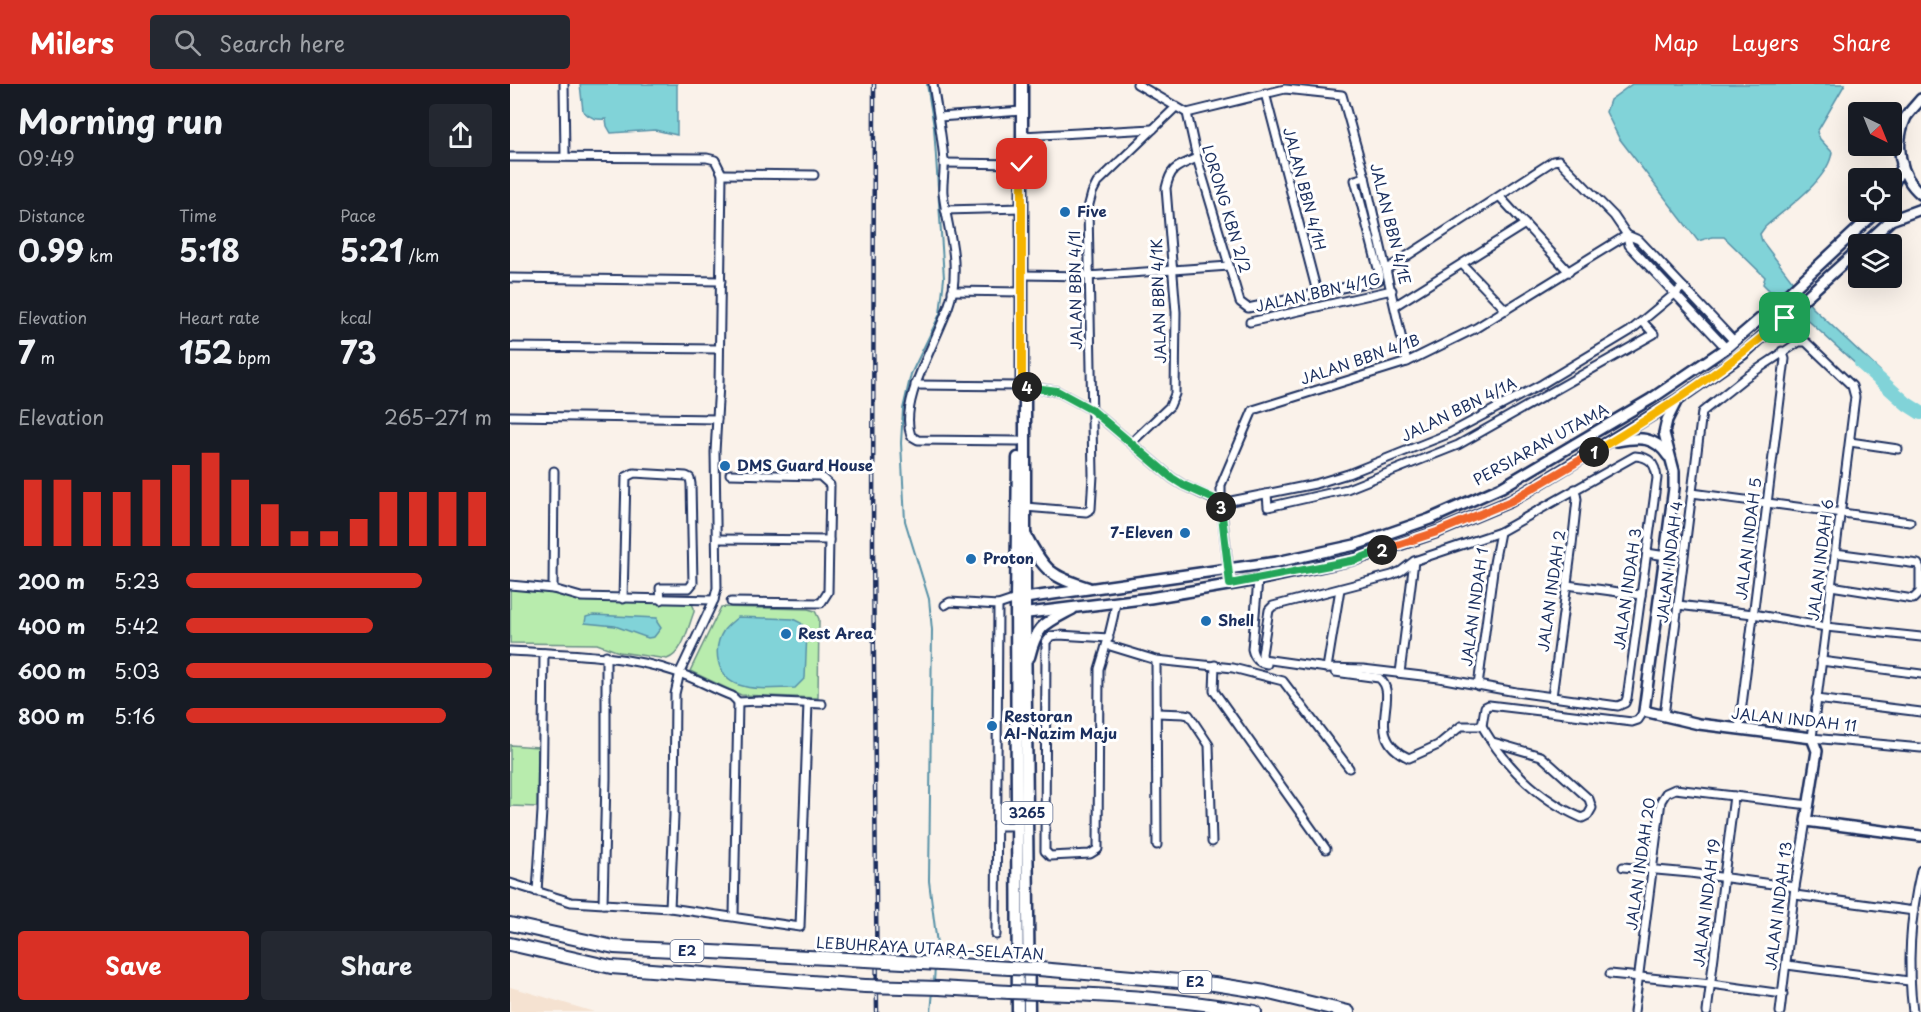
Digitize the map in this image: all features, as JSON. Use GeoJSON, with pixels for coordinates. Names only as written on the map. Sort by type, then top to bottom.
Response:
{"type":"FeatureCollection","features":[{"type":"Feature","properties":{"kind":"highway","name":"LEBUHRAYA UTARA–SELATAN"},"geometry":{"type":"LineString","coordinates":[[510,924],[614,947],[1040,969],[1214,984],[1265,992],[1348,1012]]}},
{"type":"Feature","properties":{"kind":"highway","name":"E2"},"geometry":{"type":"LineString","coordinates":[[510,944],[612,967],[865,986],[1108,995],[1207,1003],[1255,1012]]}},
{"type":"Feature","properties":{"kind":"main road","name":"3265"},"geometry":{"type":"LineString","coordinates":[[1020,598],[1025,507],[1025,392],[1022,386],[1022,84]]}},
{"type":"Feature","properties":{"kind":"main road"},"geometry":{"type":"LineString","coordinates":[[1921,99],[1906,117],[1899,141],[1902,166],[1914,188],[1921,194]]}},
{"type":"Feature","properties":{"kind":"main road"},"geometry":{"type":"LineString","coordinates":[[1875,234],[1891,220],[1921,209]]}},
{"type":"Feature","properties":{"kind":"main road","name":"PERSIARAN UTAMA"},"geometry":{"type":"LineString","coordinates":[[1020,598],[1277,562],[1354,545],[1430,519],[1502,487],[1651,399],[1726,348],[1865,222]]}},
{"type":"Feature","properties":{"kind":"main road","name":"PERSIARAN UTAMA"},"geometry":{"type":"LineString","coordinates":[[1020,614],[1116,603],[1258,580],[1356,560],[1437,532],[1511,501],[1677,400],[1743,354],[1848,260]]}},
{"type":"Feature","properties":{"kind":"main road","name":"3265"},"geometry":{"type":"LineString","coordinates":[[1018,1012],[1017,826],[1020,598],[1018,441],[1019,392],[1022,386]]}},
{"type":"Feature","properties":{"kind":"main road"},"geometry":{"type":"LineString","coordinates":[[1644,711],[1674,488],[1674,471],[1664,434],[1667,420],[1677,400]]}},
{"type":"Feature","properties":{"kind":"main road"},"geometry":{"type":"LineString","coordinates":[[1611,441],[1645,438],[1656,442],[1669,458]]}},
{"type":"Feature","properties":{"kind":"main road"},"geometry":{"type":"LineString","coordinates":[[1024,534],[1044,566],[1058,578],[1088,588]]}},
{"type":"Feature","properties":{"kind":"main road"},"geometry":{"type":"LineString","coordinates":[[1025,671],[1038,630],[1072,609]]}},
{"type":"Feature","properties":{"kind":"main road","name":"3265"},"geometry":{"type":"LineString","coordinates":[[1020,614],[1025,671],[1029,1012]]}},
{"type":"Feature","properties":{"kind":"main road","name":"JALAN INDAH 11"},"geometry":{"type":"LineString","coordinates":[[1644,711],[1699,724],[1812,738]]}},
{"type":"Feature","properties":{"kind":"main road","name":"JALAN INDAH 13"},"geometry":{"type":"LineString","coordinates":[[1806,821],[1817,751],[1812,738]]}},
{"type":"Feature","properties":{"kind":"main road"},"geometry":{"type":"LineString","coordinates":[[1806,821],[1921,836]]}},
{"type":"Feature","properties":{"kind":"street"},"geometry":{"type":"LineString","coordinates":[[564,84],[565,156]]}},
{"type":"Feature","properties":{"kind":"street"},"geometry":{"type":"LineString","coordinates":[[933,84],[945,163],[943,190],[945,210],[953,242],[955,270],[952,291],[941,327],[915,385],[909,429],[911,436],[918,440],[1018,441]]}},
{"type":"Feature","properties":{"kind":"street"},"geometry":{"type":"LineString","coordinates":[[1137,84],[1187,113],[1294,87]]}},
{"type":"Feature","properties":{"kind":"street","name":"JALAN BBN 4/1E"},"geometry":{"type":"LineString","coordinates":[[1294,87],[1342,94],[1365,177],[1396,305],[1407,362]]}},
{"type":"Feature","properties":{"kind":"street","name":"JALAN BBN 4/1H"},"geometry":{"type":"LineString","coordinates":[[1265,93],[1317,292]]}},
{"type":"Feature","properties":{"kind":"street","name":"JALAN BBN 4/1I"},"geometry":{"type":"LineString","coordinates":[[1025,507],[1086,512],[1091,510],[1093,476],[1088,208],[1097,183],[1176,107]]}},
{"type":"Feature","properties":{"kind":"street"},"geometry":{"type":"LineString","coordinates":[[939,117],[1022,111]]}},
{"type":"Feature","properties":{"kind":"street","name":"LORONG KBN 2/2"},"geometry":{"type":"LineString","coordinates":[[1187,113],[1197,158],[1240,302],[1248,308],[1317,292]]}},
{"type":"Feature","properties":{"kind":"street"},"geometry":{"type":"LineString","coordinates":[[1022,136],[1153,129]]}},
{"type":"Feature","properties":{"kind":"street"},"geometry":{"type":"LineString","coordinates":[[510,157],[707,158],[715,160],[722,174],[720,349],[715,452],[717,588],[714,600],[680,672],[675,694],[674,816],[670,908]]}},
{"type":"Feature","properties":{"kind":"street","name":"JALAN BBN 4/1K"},"geometry":{"type":"LineString","coordinates":[[1132,442],[1170,406],[1175,394],[1176,312],[1166,188],[1170,174],[1177,167],[1197,158]]}},
{"type":"Feature","properties":{"kind":"street"},"geometry":{"type":"LineString","coordinates":[[1387,269],[1500,197],[1553,160],[1559,160],[1565,163],[1606,207],[1627,235],[1629,245],[1726,348]]}},
{"type":"Feature","properties":{"kind":"street"},"geometry":{"type":"LineString","coordinates":[[945,163],[1022,164]]}},
{"type":"Feature","properties":{"kind":"street"},"geometry":{"type":"LineString","coordinates":[[722,174],[814,175]]}},
{"type":"Feature","properties":{"kind":"street"},"geometry":{"type":"LineString","coordinates":[[1317,292],[1379,280],[1380,276],[1356,180],[1365,177]]}},
{"type":"Feature","properties":{"kind":"street"},"geometry":{"type":"LineString","coordinates":[[1500,197],[1569,272]]}},
{"type":"Feature","properties":{"kind":"street"},"geometry":{"type":"LineString","coordinates":[[945,210],[1022,208]]}},
{"type":"Feature","properties":{"kind":"street"},"geometry":{"type":"LineString","coordinates":[[1396,305],[1525,224]]}},
{"type":"Feature","properties":{"kind":"street"},"geometry":{"type":"LineString","coordinates":[[1627,235],[1639,240],[1734,341]]}},
{"type":"Feature","properties":{"kind":"street","name":"JALAN BBN 4/1B"},"geometry":{"type":"LineString","coordinates":[[1230,584],[1221,485],[1253,411],[1407,362],[1476,328],[1627,235]]}},
{"type":"Feature","properties":{"kind":"street"},"geometry":{"type":"LineString","coordinates":[[1462,264],[1506,310]]}},
{"type":"Feature","properties":{"kind":"street"},"geometry":{"type":"LineString","coordinates":[[1022,275],[1088,276],[1229,266]]}},
{"type":"Feature","properties":{"kind":"street"},"geometry":{"type":"LineString","coordinates":[[510,278],[721,281]]}},
{"type":"Feature","properties":{"kind":"street","name":"JALAN BBN 4/1A"},"geometry":{"type":"LineString","coordinates":[[1221,502],[1315,483],[1377,463],[1448,434],[1542,384],[1643,322],[1683,287]]}},
{"type":"Feature","properties":{"kind":"street","name":"JALAN BBN 4/1G"},"geometry":{"type":"LineString","coordinates":[[1250,322],[1392,290]]}},
{"type":"Feature","properties":{"kind":"street"},"geometry":{"type":"LineString","coordinates":[[952,291],[1022,292]]}},
{"type":"Feature","properties":{"kind":"street"},"geometry":{"type":"LineString","coordinates":[[1267,494],[1269,507],[1347,489],[1458,445],[1654,334],[1643,322]]}},
{"type":"Feature","properties":{"kind":"street","name":"JALAN INDAH 6"},"geometry":{"type":"LineString","coordinates":[[1782,351],[1799,342],[1806,342],[1852,386],[1855,396],[1812,738]]}},
{"type":"Feature","properties":{"kind":"street"},"geometry":{"type":"LineString","coordinates":[[510,347],[720,349]]}},
{"type":"Feature","properties":{"kind":"street","name":"JALAN INDAH 4"},"geometry":{"type":"LineString","coordinates":[[1664,716],[1702,412],[1782,351]]}},
{"type":"Feature","properties":{"kind":"street","name":"JALAN INDAH 5"},"geometry":{"type":"LineString","coordinates":[[1739,729],[1785,359],[1782,351]]}},
{"type":"Feature","properties":{"kind":"street"},"geometry":{"type":"LineString","coordinates":[[915,385],[1022,386],[1057,391],[1092,410],[1172,478],[1221,502]]}},
{"type":"Feature","properties":{"kind":"street"},"geometry":{"type":"LineString","coordinates":[[510,416],[717,419]]}},
{"type":"Feature","properties":{"kind":"street"},"geometry":{"type":"LineString","coordinates":[[1850,442],[1898,449]]}},
{"type":"Feature","properties":{"kind":"street","name":"JALAN INDAH 3"},"geometry":{"type":"LineString","coordinates":[[1552,697],[1618,706],[1627,698],[1657,478],[1652,461],[1644,456],[1635,456],[1575,489]]}},
{"type":"Feature","properties":{"kind":"street"},"geometry":{"type":"LineString","coordinates":[[1377,463],[1382,475]]}},
{"type":"Feature","properties":{"kind":"street"},"geometry":{"type":"LineString","coordinates":[[553,589],[554,471]]}},
{"type":"Feature","properties":{"kind":"street"},"geometry":{"type":"LineString","coordinates":[[623,599],[626,477],[634,473],[686,476],[692,484],[693,583],[689,588],[660,588],[661,600]]}},
{"type":"Feature","properties":{"kind":"street"},"geometry":{"type":"LineString","coordinates":[[730,474],[820,476],[830,485],[828,592],[821,603],[731,602]]}},
{"type":"Feature","properties":{"kind":"street"},"geometry":{"type":"LineString","coordinates":[[1552,697],[1400,673],[1327,668],[1263,659],[1262,654],[1269,610],[1273,606],[1392,575],[1414,561],[1500,532],[1575,489]]}},
{"type":"Feature","properties":{"kind":"street","name":"JALAN INDAH 2"},"geometry":{"type":"LineString","coordinates":[[1552,697],[1577,500],[1575,489]]}},
{"type":"Feature","properties":{"kind":"street"},"geometry":{"type":"LineString","coordinates":[[1692,493],[1910,522]]}},
{"type":"Feature","properties":{"kind":"street","name":"JALAN INDAH 1"},"geometry":{"type":"LineString","coordinates":[[1478,686],[1500,532]]}},
{"type":"Feature","properties":{"kind":"street"},"geometry":{"type":"LineString","coordinates":[[718,539],[829,540]]}},
{"type":"Feature","properties":{"kind":"street"},"geometry":{"type":"LineString","coordinates":[[1647,553],[1666,556]]}},
{"type":"Feature","properties":{"kind":"street"},"geometry":{"type":"LineString","coordinates":[[1831,586],[1912,599],[1920,592],[1920,568],[1913,563],[1835,553]]}},
{"type":"Feature","properties":{"kind":"street"},"geometry":{"type":"LineString","coordinates":[[1400,673],[1414,561]]}},
{"type":"Feature","properties":{"kind":"street"},"geometry":{"type":"LineString","coordinates":[[1258,580],[1252,649],[1257,661],[1379,678],[1387,689],[1383,728],[1401,754],[1409,758],[1438,745],[1461,726],[1482,726]]}},
{"type":"Feature","properties":{"kind":"street"},"geometry":{"type":"LineString","coordinates":[[510,585],[553,589],[581,597],[714,600]]}},
{"type":"Feature","properties":{"kind":"street"},"geometry":{"type":"LineString","coordinates":[[1567,585],[1641,595]]}},
{"type":"Feature","properties":{"kind":"street"},"geometry":{"type":"LineString","coordinates":[[1327,668],[1340,588]]}},
{"type":"Feature","properties":{"kind":"street"},"geometry":{"type":"LineString","coordinates":[[998,605],[1020,598]]}},
{"type":"Feature","properties":{"kind":"street"},"geometry":{"type":"LineString","coordinates":[[945,605],[950,602],[998,605],[1020,614]]}},
{"type":"Feature","properties":{"kind":"street"},"geometry":{"type":"LineString","coordinates":[[1116,603],[1108,642],[1100,669],[1098,849],[1090,854],[1050,856],[1045,851],[1046,642],[1051,636],[1059,635],[1108,642],[1156,660],[1215,665],[1283,681],[1349,768]]}},
{"type":"Feature","properties":{"kind":"street"},"geometry":{"type":"LineString","coordinates":[[996,935],[998,605]]}},
{"type":"Feature","properties":{"kind":"street"},"geometry":{"type":"LineString","coordinates":[[1678,605],[1754,614],[1826,627],[1921,637]]}},
{"type":"Feature","properties":{"kind":"street"},"geometry":{"type":"LineString","coordinates":[[510,651],[606,656],[680,672],[732,696],[738,702],[822,704]]}},
{"type":"Feature","properties":{"kind":"street"},"geometry":{"type":"LineString","coordinates":[[537,892],[542,811],[544,653]]}},
{"type":"Feature","properties":{"kind":"street"},"geometry":{"type":"LineString","coordinates":[[603,904],[606,656]]}},
{"type":"Feature","properties":{"kind":"street"},"geometry":{"type":"LineString","coordinates":[[1156,660],[1157,845]]}},
{"type":"Feature","properties":{"kind":"street"},"geometry":{"type":"LineString","coordinates":[[1821,661],[1921,674]]}},
{"type":"Feature","properties":{"kind":"street"},"geometry":{"type":"LineString","coordinates":[[1215,665],[1214,691],[1326,849]]}},
{"type":"Feature","properties":{"kind":"street"},"geometry":{"type":"LineString","coordinates":[[1816,699],[1921,712]]}},
{"type":"Feature","properties":{"kind":"street"},"geometry":{"type":"LineString","coordinates":[[734,916],[738,702]]}},
{"type":"Feature","properties":{"kind":"street"},"geometry":{"type":"LineString","coordinates":[[510,883],[571,902],[670,908],[800,927],[808,703]]}},
{"type":"Feature","properties":{"kind":"street"},"geometry":{"type":"LineString","coordinates":[[1493,742],[1541,756],[1589,799],[1592,808],[1588,815],[1582,818],[1558,808],[1526,784],[1493,742],[1482,726],[1485,706],[1632,722],[1638,720],[1644,711]]}},
{"type":"Feature","properties":{"kind":"street"},"geometry":{"type":"LineString","coordinates":[[1157,713],[1189,715],[1208,740],[1212,842]]}},
{"type":"Feature","properties":{"kind":"street","name":"JALAN INDAH 11"},"geometry":{"type":"LineString","coordinates":[[1812,738],[1921,748]]}},
{"type":"Feature","properties":{"kind":"street","name":"JALAN INDAH 20"},"geometry":{"type":"LineString","coordinates":[[1634,1012],[1661,801],[1666,793],[1675,789],[1809,805]]}},
{"type":"Feature","properties":{"kind":"street","name":"JALAN INDAH 19"},"geometry":{"type":"LineString","coordinates":[[1707,1012],[1734,796]]}},
{"type":"Feature","properties":{"kind":"street","name":"JALAN INDAH 13"},"geometry":{"type":"LineString","coordinates":[[1780,1012],[1806,821]]}},
{"type":"Feature","properties":{"kind":"street"},"geometry":{"type":"LineString","coordinates":[[997,826],[1017,826]]}},
{"type":"Feature","properties":{"kind":"street"},"geometry":{"type":"LineString","coordinates":[[1623,867],[1796,887]]}},
{"type":"Feature","properties":{"kind":"street"},"geometry":{"type":"LineString","coordinates":[[1913,1012],[1909,981],[1914,911],[1921,870]]}},
{"type":"Feature","properties":{"kind":"street"},"geometry":{"type":"LineString","coordinates":[[1795,895],[1914,911]]}},
{"type":"Feature","properties":{"kind":"street"},"geometry":{"type":"LineString","coordinates":[[1787,965],[1909,981]]}},
{"type":"Feature","properties":{"kind":"street"},"geometry":{"type":"LineString","coordinates":[[1610,974],[1783,994]]}},
{"type":"Feature","properties":{"kind":"shaded area"},"geometry":{"type":"Polygon","coordinates":[[[510,987],[521,990],[594,1012],[510,1012],[510,987]]]}},
{"type":"Feature","properties":{"kind":"green space"},"geometry":{"type":"Polygon","coordinates":[[[510,584],[546,584],[580,599],[691,602],[694,612],[681,646],[673,656],[667,659],[619,652],[597,644],[510,643],[510,584]]]}},
{"type":"Feature","properties":{"kind":"green space"},"geometry":{"type":"Polygon","coordinates":[[[721,607],[815,611],[819,619],[818,698],[741,695],[690,671],[721,607]]]}},
{"type":"Feature","properties":{"kind":"green space"},"geometry":{"type":"Polygon","coordinates":[[[510,745],[538,747],[537,807],[510,806],[510,745]]]}},
{"type":"Feature","properties":{"kind":"water"},"geometry":{"type":"Polygon","coordinates":[[[580,84],[677,84],[677,135],[655,130],[611,133],[606,119],[593,118],[583,111],[580,84]]]}},
{"type":"Feature","properties":{"kind":"water"},"geometry":{"type":"Polygon","coordinates":[[[1632,84],[1845,84],[1817,132],[1832,152],[1829,163],[1815,183],[1760,234],[1762,241],[1812,307],[1880,371],[1871,378],[1776,291],[1770,291],[1763,284],[1765,277],[1724,237],[1712,237],[1698,241],[1619,138],[1606,112],[1610,100],[1632,84]]]}},
{"type":"Feature","properties":{"kind":"water"},"geometry":{"type":"Polygon","coordinates":[[[593,615],[657,618],[661,628],[654,637],[648,638],[615,626],[585,623],[586,617],[593,615]]]}},
{"type":"Feature","properties":{"kind":"water"},"geometry":{"type":"Polygon","coordinates":[[[738,617],[793,619],[801,623],[807,632],[805,678],[795,688],[746,687],[725,676],[718,662],[718,645],[724,630],[738,617]]]}},
{"type":"Feature","properties":{"kind":"waterway"},"geometry":{"type":"LineString","coordinates":[[927,84],[934,127],[944,278],[940,314],[911,374],[903,409],[901,443],[905,521],[929,599],[932,630],[929,881],[937,944],[936,958]]}},
{"type":"Feature","properties":{"kind":"waterway"},"geometry":{"type":"LineString","coordinates":[[1861,363],[1907,404],[1921,413]]}},
{"type":"Feature","properties":{"kind":"waterway"},"geometry":{"type":"LineString","coordinates":[[934,982],[935,967]]}},
{"type":"Feature","properties":{"kind":"waterway"},"geometry":{"type":"LineString","coordinates":[[931,1012],[933,991]]}},
{"type":"Feature","properties":{"kind":"railway"},"geometry":{"type":"LineString","coordinates":[[874,84],[873,548],[877,1012]]}},
{"type":"Feature","properties":{"kind":"place","name":"Five"},"geometry":{"type":"Point","coordinates":[1065,212]}},
{"type":"Feature","properties":{"kind":"place","name":"DMS Guard House"},"geometry":{"type":"Point","coordinates":[725,466]}},
{"type":"Feature","properties":{"kind":"place","name":"7-Eleven"},"geometry":{"type":"Point","coordinates":[1185,533]}},
{"type":"Feature","properties":{"kind":"place","name":"Proton"},"geometry":{"type":"Point","coordinates":[971,559]}},
{"type":"Feature","properties":{"kind":"place","name":"Shell"},"geometry":{"type":"Point","coordinates":[1206,621]}},
{"type":"Feature","properties":{"kind":"place","name":"Rest Area"},"geometry":{"type":"Point","coordinates":[786,634]}},
{"type":"Feature","properties":{"kind":"place","name":"Restoran Al-Nazim Maju"},"geometry":{"type":"Point","coordinates":[992,726]}},
{"type":"Feature","properties":{"kind":"route"},"geometry":{"type":"LineString","coordinates":[[1022,164],[1022,386],[1057,391],[1092,410],[1172,478],[1221,502],[1230,584],[1356,560],[1437,532],[1511,501],[1677,400],[1743,354],[1785,318]]}}]}
